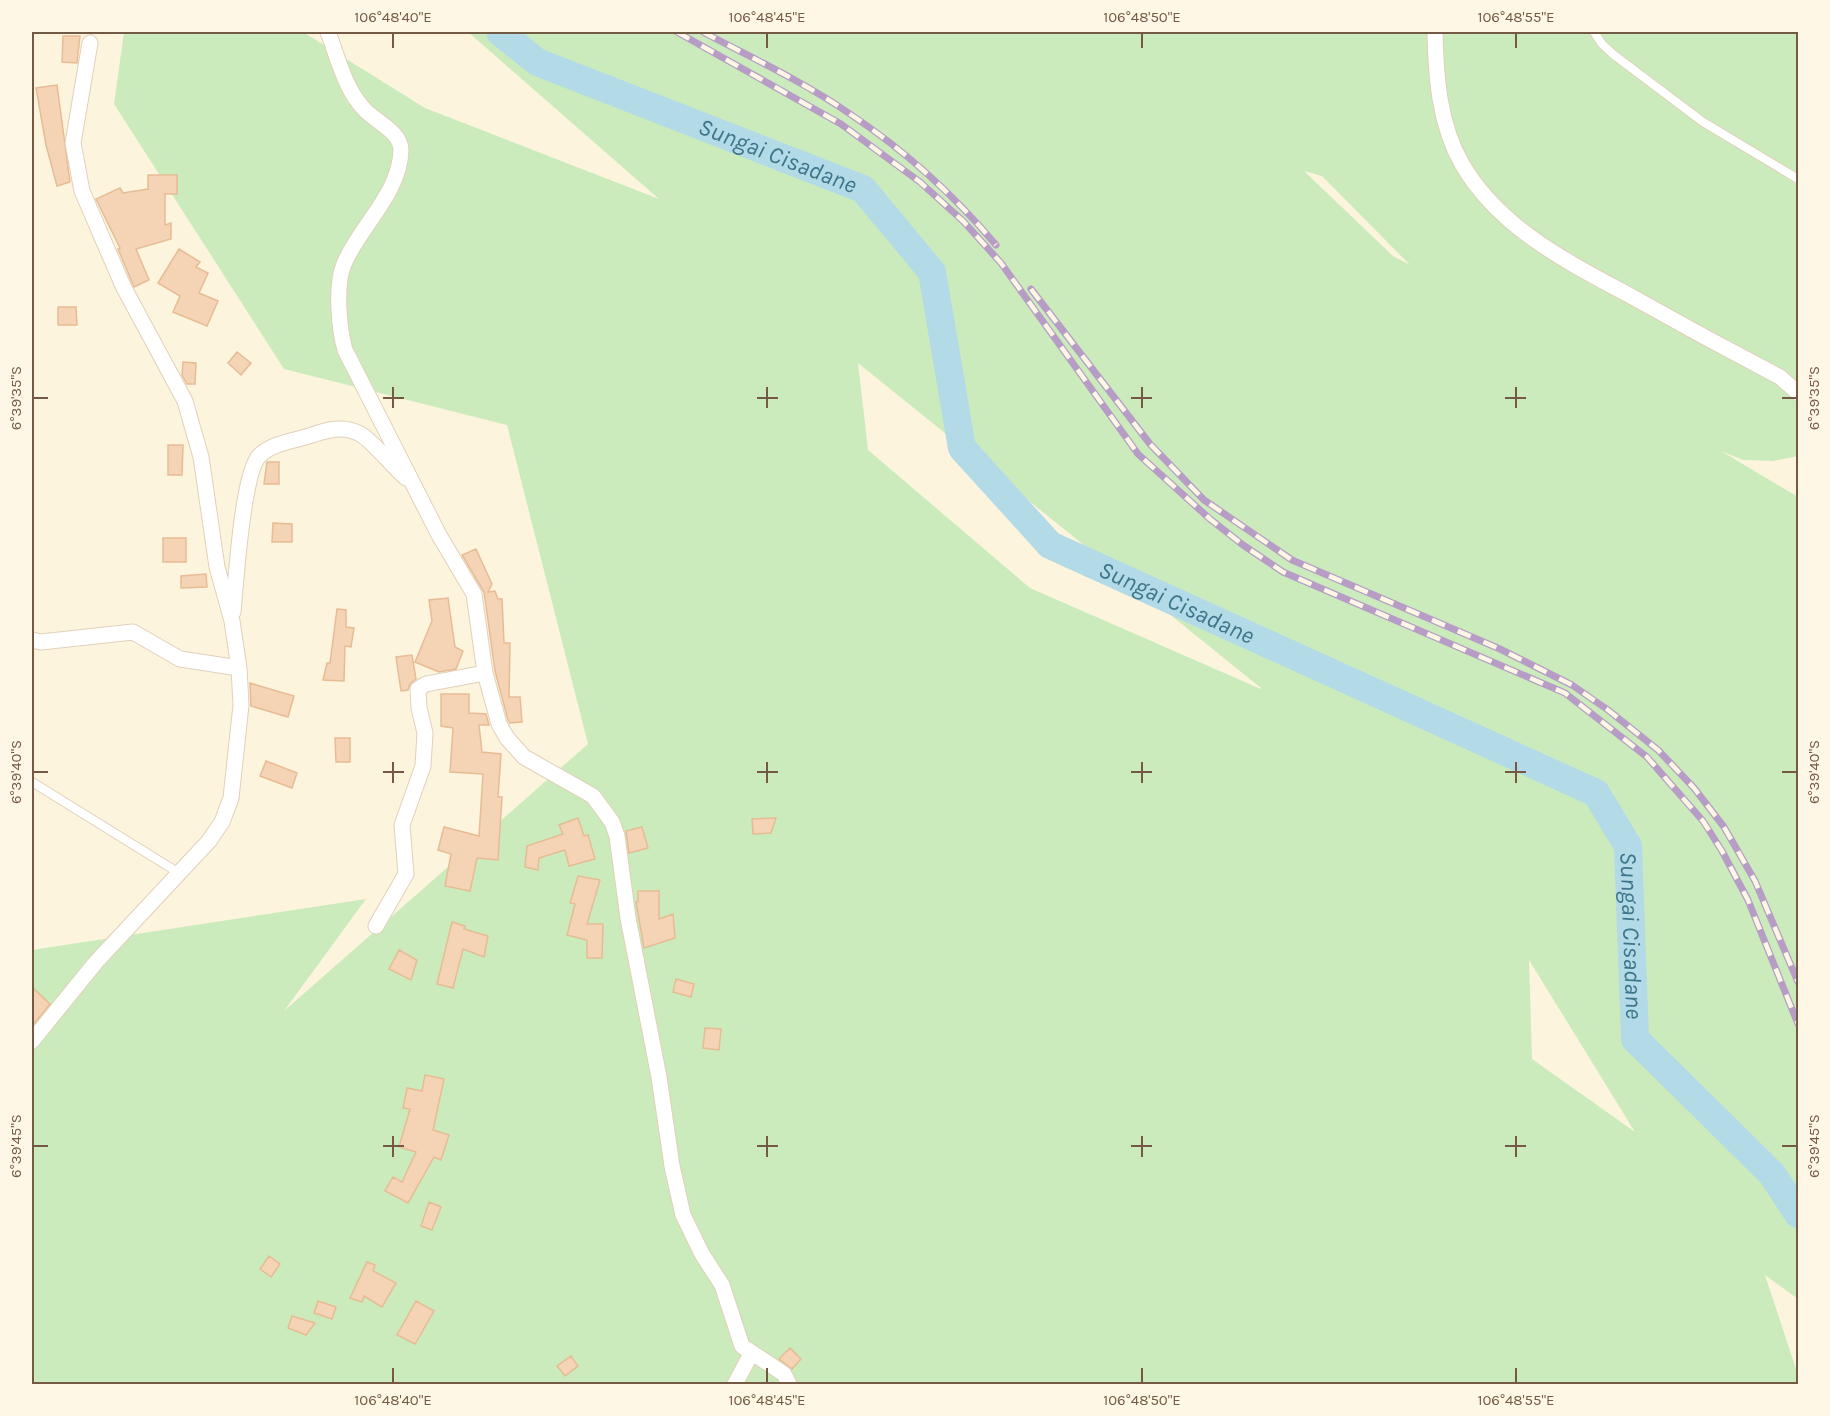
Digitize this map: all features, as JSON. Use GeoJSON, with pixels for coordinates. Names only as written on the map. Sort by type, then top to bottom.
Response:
{"type":"FeatureCollection","features":[{"type":"Feature","properties":{"kind":"street"},"geometry":{"type":"LineString","coordinates":[[328,32],[352,94],[364,110],[395,136],[401,150],[389,191],[344,264],[340,281],[340,334],[345,350],[413,484],[474,594],[485,673],[499,724],[524,757],[593,796],[612,822],[617,836],[628,918],[659,1077],[672,1166],[683,1215],[702,1254],[722,1286],[736,1334],[742,1346],[784,1374],[789,1384]]}},
{"type":"Feature","properties":{"kind":"street"},"geometry":{"type":"LineString","coordinates":[[1435,32],[1439,93],[1454,145],[1474,182],[1509,219],[1560,258],[1780,377],[1798,393]]}},
{"type":"Feature","properties":{"kind":"street"},"geometry":{"type":"LineString","coordinates":[[32,1041],[96,962],[179,873],[222,822],[231,798],[241,705],[239,668],[232,621],[217,567],[201,457],[192,420],[185,401],[123,286],[82,191],[73,143],[90,43]]}},
{"type":"Feature","properties":{"kind":"street"},"geometry":{"type":"LineString","coordinates":[[232,621],[241,530],[252,465],[270,448],[331,429],[345,429],[360,434],[413,484]]}},
{"type":"Feature","properties":{"kind":"street"},"geometry":{"type":"LineString","coordinates":[[32,640],[41,642],[133,632],[180,659],[239,668]]}},
{"type":"Feature","properties":{"kind":"street"},"geometry":{"type":"LineString","coordinates":[[376,926],[406,874],[402,825],[423,766],[425,733],[417,698],[418,688],[426,684],[485,673]]}},
{"type":"Feature","properties":{"kind":"street"},"geometry":{"type":"LineString","coordinates":[[735,1384],[751,1354]]}},
{"type":"Feature","properties":{"kind":"lane"},"geometry":{"type":"LineString","coordinates":[[1594,32],[1602,44],[1614,55],[1703,122],[1798,179]]}},
{"type":"Feature","properties":{"kind":"lane"},"geometry":{"type":"LineString","coordinates":[[32,782],[179,873]]}},
{"type":"Feature","properties":{"kind":"green space"},"geometry":{"type":"Polygon","coordinates":[[[124,32],[303,32],[425,108],[659,199],[468,32],[1798,32],[1798,456],[1773,461],[1743,460],[1721,451],[1798,497],[1798,1299],[1765,1275],[1798,1375],[1798,1384],[32,1384],[32,950],[366,899],[284,1011],[588,744],[507,425],[284,369],[114,104],[124,32]],[[1304,171],[1393,256],[1410,265],[1322,176],[1304,171]],[[858,363],[868,450],[1030,588],[1261,689],[858,363]],[[1529,960],[1532,1059],[1635,1132],[1529,960]]]}},
{"type":"Feature","properties":{"kind":"building"},"geometry":{"type":"Polygon","coordinates":[[[63,36],[80,36],[77,63],[62,62],[63,36]]]}},
{"type":"Feature","properties":{"kind":"building"},"geometry":{"type":"Polygon","coordinates":[[[57,85],[70,182],[57,186],[46,145],[36,88],[57,85]]]}},
{"type":"Feature","properties":{"kind":"building"},"geometry":{"type":"Polygon","coordinates":[[[148,175],[177,175],[177,194],[165,194],[165,225],[171,223],[171,239],[136,249],[149,280],[134,287],[118,249],[120,248],[96,199],[120,188],[123,193],[148,189],[148,175]]]}},
{"type":"Feature","properties":{"kind":"building"},"geometry":{"type":"Polygon","coordinates":[[[179,249],[200,262],[196,267],[208,273],[199,293],[218,301],[207,326],[173,312],[180,296],[158,283],[179,249]]]}},
{"type":"Feature","properties":{"kind":"building"},"geometry":{"type":"Polygon","coordinates":[[[58,307],[76,307],[77,325],[58,325],[58,307]]]}},
{"type":"Feature","properties":{"kind":"building"},"geometry":{"type":"Polygon","coordinates":[[[237,352],[251,363],[241,375],[228,363],[237,352]]]}},
{"type":"Feature","properties":{"kind":"building"},"geometry":{"type":"Polygon","coordinates":[[[183,362],[196,363],[195,384],[187,384],[182,375],[183,362]]]}},
{"type":"Feature","properties":{"kind":"building"},"geometry":{"type":"Polygon","coordinates":[[[168,445],[183,445],[182,475],[168,475],[168,445]]]}},
{"type":"Feature","properties":{"kind":"building"},"geometry":{"type":"Polygon","coordinates":[[[267,462],[279,462],[279,484],[264,484],[267,462]]]}},
{"type":"Feature","properties":{"kind":"building"},"geometry":{"type":"Polygon","coordinates":[[[273,523],[292,524],[292,542],[272,542],[273,523]]]}},
{"type":"Feature","properties":{"kind":"building"},"geometry":{"type":"Polygon","coordinates":[[[163,538],[186,538],[186,562],[163,562],[163,538]]]}},
{"type":"Feature","properties":{"kind":"building"},"geometry":{"type":"Polygon","coordinates":[[[476,549],[492,584],[488,592],[495,591],[498,599],[502,599],[504,643],[510,643],[509,697],[520,697],[522,722],[510,723],[508,720],[495,671],[484,592],[462,555],[476,549]]]}},
{"type":"Feature","properties":{"kind":"building"},"geometry":{"type":"Polygon","coordinates":[[[206,574],[207,587],[181,588],[181,576],[206,574]]]}},
{"type":"Feature","properties":{"kind":"building"},"geometry":{"type":"Polygon","coordinates":[[[448,598],[455,647],[463,651],[456,669],[439,672],[415,662],[432,621],[429,600],[448,598]]]}},
{"type":"Feature","properties":{"kind":"building"},"geometry":{"type":"Polygon","coordinates":[[[337,609],[346,610],[346,627],[354,628],[351,647],[345,646],[344,681],[323,680],[327,663],[330,663],[337,609]]]}},
{"type":"Feature","properties":{"kind":"building"},"geometry":{"type":"Polygon","coordinates":[[[412,655],[416,679],[410,684],[408,690],[401,691],[396,657],[412,655]]]}},
{"type":"Feature","properties":{"kind":"building"},"geometry":{"type":"Polygon","coordinates":[[[250,683],[294,696],[288,717],[251,706],[250,683]]]}},
{"type":"Feature","properties":{"kind":"building"},"geometry":{"type":"Polygon","coordinates":[[[441,694],[469,694],[469,713],[486,714],[489,725],[479,725],[482,752],[501,754],[498,797],[502,797],[498,860],[477,858],[470,891],[445,886],[451,854],[438,850],[444,827],[479,836],[483,774],[450,772],[453,728],[441,726],[441,694]]]}},
{"type":"Feature","properties":{"kind":"building"},"geometry":{"type":"Polygon","coordinates":[[[335,738],[350,738],[350,762],[336,762],[335,738]]]}},
{"type":"Feature","properties":{"kind":"building"},"geometry":{"type":"Polygon","coordinates":[[[266,761],[297,773],[292,788],[260,776],[266,761]]]}},
{"type":"Feature","properties":{"kind":"building"},"geometry":{"type":"Polygon","coordinates":[[[578,818],[584,836],[588,835],[595,859],[569,866],[565,850],[539,858],[538,870],[525,867],[527,846],[563,834],[559,825],[578,818]]]}},
{"type":"Feature","properties":{"kind":"building"},"geometry":{"type":"Polygon","coordinates":[[[776,818],[771,833],[753,834],[752,819],[776,818]]]}},
{"type":"Feature","properties":{"kind":"building"},"geometry":{"type":"Polygon","coordinates":[[[642,827],[648,848],[629,853],[626,831],[642,827]]]}},
{"type":"Feature","properties":{"kind":"building"},"geometry":{"type":"Polygon","coordinates":[[[578,876],[600,880],[587,924],[603,924],[602,958],[587,958],[587,940],[567,935],[575,904],[570,903],[578,876]]]}},
{"type":"Feature","properties":{"kind":"building"},"geometry":{"type":"Polygon","coordinates":[[[638,891],[659,891],[659,919],[673,914],[675,938],[644,948],[636,902],[638,902],[638,891]]]}},
{"type":"Feature","properties":{"kind":"building"},"geometry":{"type":"Polygon","coordinates":[[[452,922],[465,926],[464,929],[488,936],[484,957],[463,949],[453,988],[437,984],[452,922]]]}},
{"type":"Feature","properties":{"kind":"building"},"geometry":{"type":"Polygon","coordinates":[[[399,950],[417,960],[411,980],[389,969],[399,950]]]}},
{"type":"Feature","properties":{"kind":"building"},"geometry":{"type":"Polygon","coordinates":[[[676,979],[694,984],[691,997],[673,992],[676,979]]]}},
{"type":"Feature","properties":{"kind":"building"},"geometry":{"type":"Polygon","coordinates":[[[32,987],[50,1004],[32,1026],[32,987]]]}},
{"type":"Feature","properties":{"kind":"building"},"geometry":{"type":"Polygon","coordinates":[[[705,1028],[721,1029],[719,1050],[703,1048],[705,1028]]]}},
{"type":"Feature","properties":{"kind":"building"},"geometry":{"type":"Polygon","coordinates":[[[425,1075],[444,1079],[433,1130],[449,1135],[441,1160],[434,1157],[408,1203],[385,1191],[393,1177],[402,1182],[416,1152],[399,1147],[410,1109],[403,1108],[407,1088],[422,1091],[425,1075]]]}},
{"type":"Feature","properties":{"kind":"building"},"geometry":{"type":"Polygon","coordinates":[[[429,1202],[441,1207],[432,1230],[421,1226],[429,1202]]]}},
{"type":"Feature","properties":{"kind":"building"},"geometry":{"type":"Polygon","coordinates":[[[269,1256],[280,1264],[271,1277],[260,1269],[269,1256]]]}},
{"type":"Feature","properties":{"kind":"building"},"geometry":{"type":"Polygon","coordinates":[[[367,1262],[375,1265],[373,1271],[396,1283],[382,1307],[364,1296],[362,1302],[350,1298],[367,1262]]]}},
{"type":"Feature","properties":{"kind":"building"},"geometry":{"type":"Polygon","coordinates":[[[318,1301],[336,1307],[332,1319],[314,1313],[318,1301]]]}},
{"type":"Feature","properties":{"kind":"building"},"geometry":{"type":"Polygon","coordinates":[[[416,1301],[434,1311],[415,1344],[397,1335],[416,1301]]]}},
{"type":"Feature","properties":{"kind":"building"},"geometry":{"type":"Polygon","coordinates":[[[292,1316],[315,1323],[306,1335],[288,1328],[292,1316]]]}},
{"type":"Feature","properties":{"kind":"building"},"geometry":{"type":"Polygon","coordinates":[[[790,1348],[801,1359],[792,1369],[779,1359],[790,1348]]]}},
{"type":"Feature","properties":{"kind":"building"},"geometry":{"type":"Polygon","coordinates":[[[571,1356],[578,1366],[565,1376],[557,1366],[571,1356]]]}},
{"type":"Feature","properties":{"kind":"waterway","name":"Sungai Cisadane"},"geometry":{"type":"LineString","coordinates":[[500,32],[537,62],[863,189],[932,272],[962,448],[1050,545],[1596,793],[1628,846],[1635,1039],[1772,1174],[1798,1214]]}},
{"type":"Feature","properties":{"kind":"railway"},"geometry":{"type":"LineString","coordinates":[[677,32],[841,124],[920,182],[963,221],[1001,263],[1138,454],[1210,519],[1243,545],[1283,572],[1565,693],[1647,757],[1703,821],[1722,851],[1748,900],[1798,1024]]}},
{"type":"Feature","properties":{"kind":"railway"},"geometry":{"type":"LineString","coordinates":[[703,32],[815,91],[870,128],[927,174],[963,208],[996,245]]}},
{"type":"Feature","properties":{"kind":"railway"},"geometry":{"type":"LineString","coordinates":[[1031,289],[1150,444],[1204,500],[1292,560],[1500,649],[1572,685],[1658,750],[1694,788],[1724,827],[1755,881],[1798,982]]}}]}
